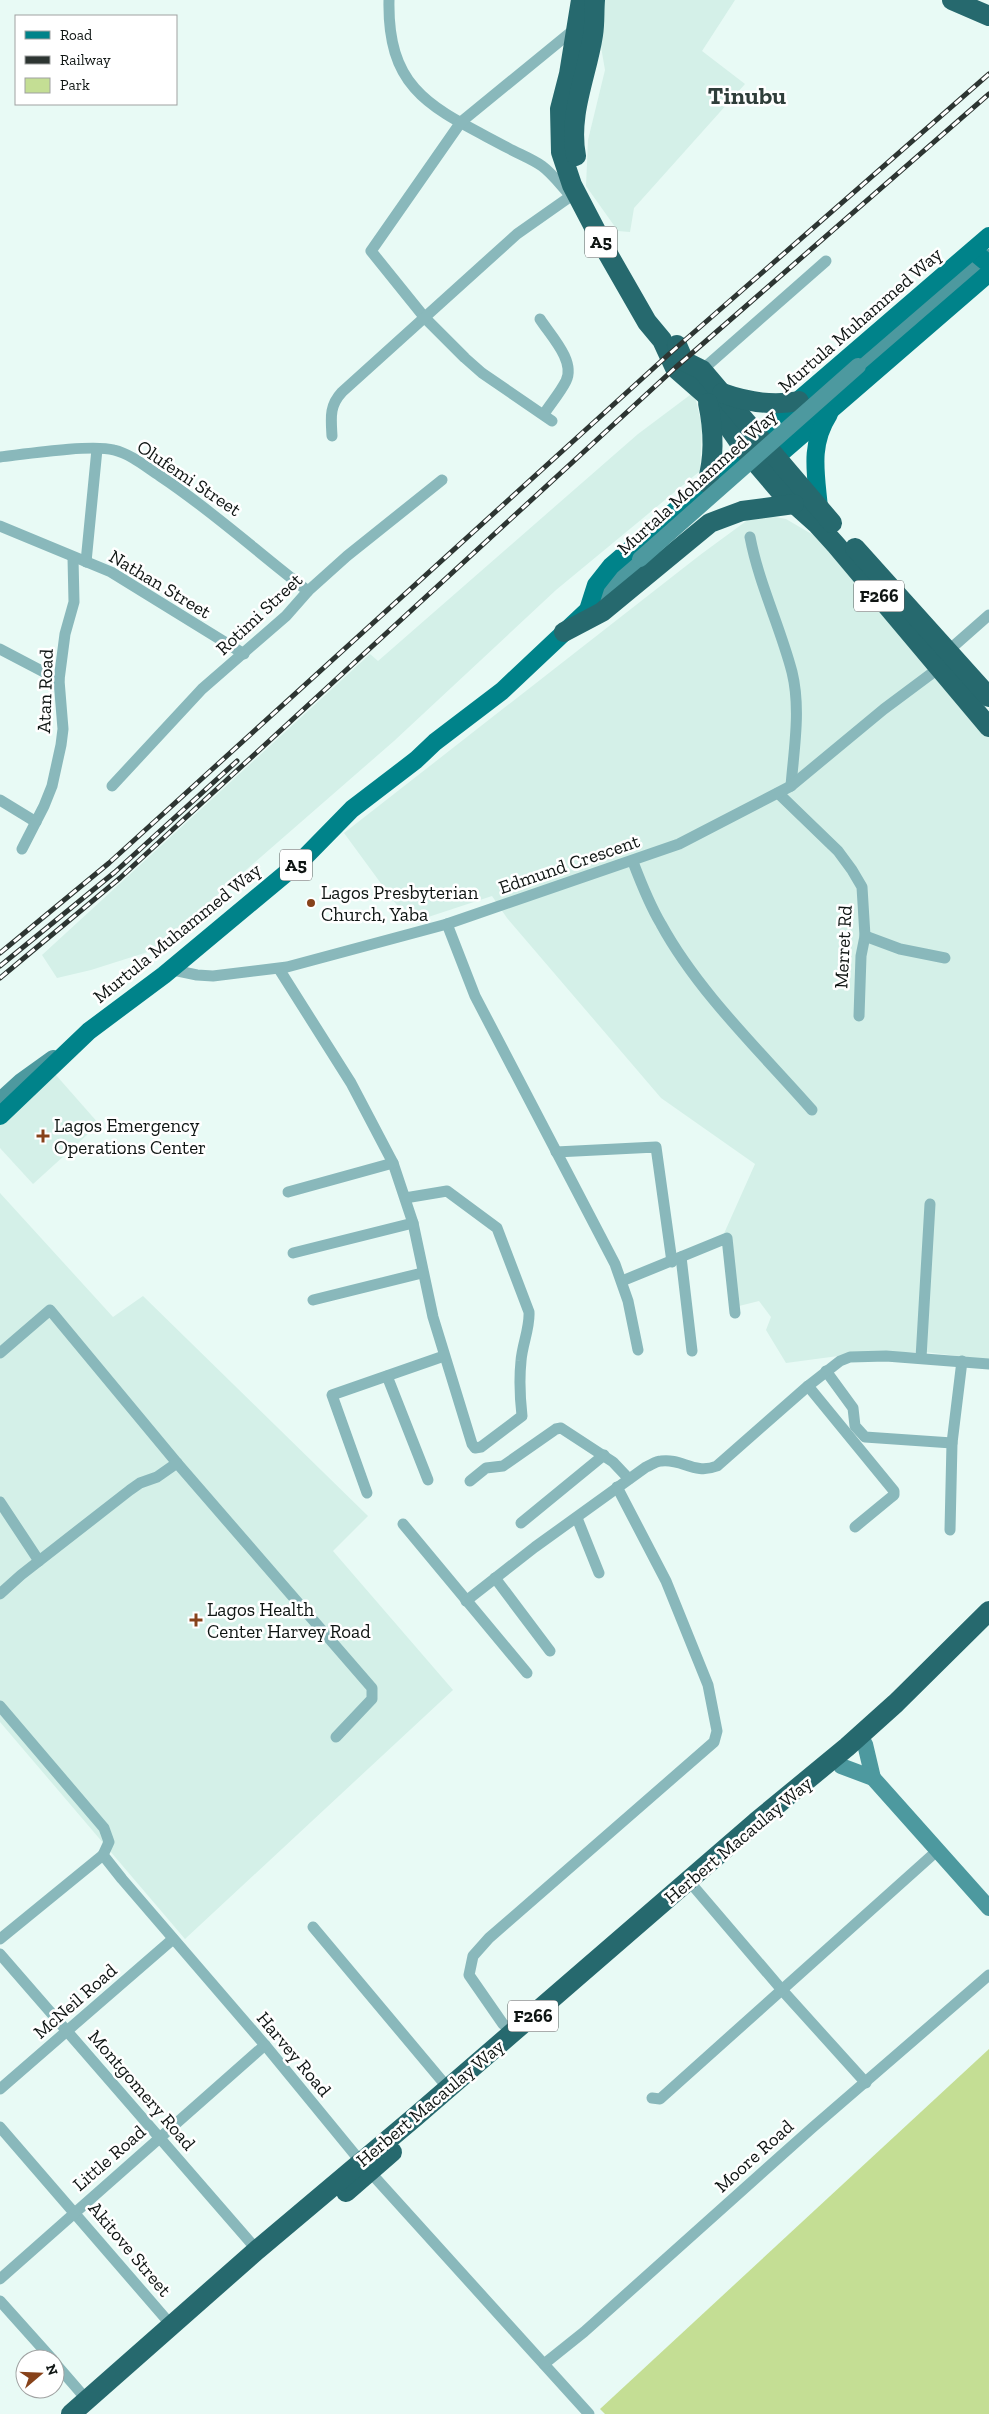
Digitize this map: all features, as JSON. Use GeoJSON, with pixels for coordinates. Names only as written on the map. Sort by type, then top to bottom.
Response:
{"type":"FeatureCollection","features":[{"type":"Feature","properties":{"kind":"highway","name":"A5"},"geometry":{"type":"LineString","coordinates":[[595,0],[580,15],[569,74],[560,109],[563,159],[575,199],[642,315],[662,340],[672,364],[714,395]]}},
{"type":"Feature","properties":{"kind":"highway"},"geometry":{"type":"LineString","coordinates":[[580,15],[610,0]]}},
{"type":"Feature","properties":{"kind":"highway"},"geometry":{"type":"LineString","coordinates":[[952,0],[989,16]]}},
{"type":"Feature","properties":{"kind":"highway","name":"A5"},"geometry":{"type":"LineString","coordinates":[[580,15],[574,131],[577,165],[646,297],[676,340],[684,361],[702,370],[714,395],[769,463]]}},
{"type":"Feature","properties":{"kind":"highway"},"geometry":{"type":"LineString","coordinates":[[707,483],[714,448],[711,415],[714,395],[776,404],[800,400]]}},
{"type":"Feature","properties":{"kind":"highway","name":"F266"},"geometry":{"type":"LineString","coordinates":[[769,463],[794,504],[836,545],[943,659],[989,697]]}},
{"type":"Feature","properties":{"kind":"highway","name":"F266"},"geometry":{"type":"LineString","coordinates":[[769,463],[830,515],[943,659],[989,727]]}},
{"type":"Feature","properties":{"kind":"highway"},"geometry":{"type":"LineString","coordinates":[[564,632],[602,612],[710,523],[742,511],[794,504]]}},
{"type":"Feature","properties":{"kind":"highway","name":"Herbert Macaulay Way"},"geometry":{"type":"LineString","coordinates":[[71,2414],[89,2407],[310,2221],[448,2088],[741,1834],[848,1747],[989,1611]]}},
{"type":"Feature","properties":{"kind":"highway","name":"Herbert Macaulay Way"},"geometry":{"type":"LineString","coordinates":[[89,2407],[172,2326],[257,2250],[366,2167],[771,1821],[840,1766],[989,1627]]}},
{"type":"Feature","properties":{"kind":"main road","name":"Murtula Muhammed Way"},"geometry":{"type":"LineString","coordinates":[[769,463],[834,406],[984,260],[989,236]]}},
{"type":"Feature","properties":{"kind":"main road","name":"Murtula Muhammed Way"},"geometry":{"type":"LineString","coordinates":[[858,366],[984,260]]}},
{"type":"Feature","properties":{"kind":"main road","name":"Murtula Muhammed Way"},"geometry":{"type":"LineString","coordinates":[[751,442],[800,400],[984,260]]}},
{"type":"Feature","properties":{"kind":"main road","name":"Murtala Mohammed Way"},"geometry":{"type":"LineString","coordinates":[[588,610],[640,559],[858,366]]}},
{"type":"Feature","properties":{"kind":"main road"},"geometry":{"type":"LineString","coordinates":[[830,515],[814,474],[816,441],[823,424],[834,406]]}},
{"type":"Feature","properties":{"kind":"main road","name":"A5"},"geometry":{"type":"LineString","coordinates":[[588,610],[596,585],[611,566],[707,483],[751,442]]}},
{"type":"Feature","properties":{"kind":"main road","name":"Murtula Muhammed Way"},"geometry":{"type":"LineString","coordinates":[[0,1116],[89,1031],[164,976],[302,860],[352,810],[416,760],[435,742],[502,691],[588,610]]}},
{"type":"Feature","properties":{"kind":"main road"},"geometry":{"type":"LineString","coordinates":[[0,1100],[21,1081],[89,1031]]}},
{"type":"Feature","properties":{"kind":"main road"},"geometry":{"type":"LineString","coordinates":[[865,1744],[873,1778]]}},
{"type":"Feature","properties":{"kind":"main road"},"geometry":{"type":"LineString","coordinates":[[840,1766],[873,1778],[989,1908]]}},
{"type":"Feature","properties":{"kind":"street"},"geometry":{"type":"LineString","coordinates":[[332,436],[330,411],[334,401],[517,234],[575,199],[542,166],[441,113],[423,99],[408,81],[396,58],[390,34],[389,0]]}},
{"type":"Feature","properties":{"kind":"street"},"geometry":{"type":"LineString","coordinates":[[540,319],[566,358],[569,371],[548,417],[482,373],[425,318],[371,251],[460,122],[580,15]]}},
{"type":"Feature","properties":{"kind":"street"},"geometry":{"type":"LineString","coordinates":[[702,370],[826,260]]}},
{"type":"Feature","properties":{"kind":"street"},"geometry":{"type":"LineString","coordinates":[[86,562],[98,448]]}},
{"type":"Feature","properties":{"kind":"street","name":"Olufemi Street"},"geometry":{"type":"LineString","coordinates":[[0,457],[98,448],[114,450],[137,461],[179,488],[232,527],[308,591]]}},
{"type":"Feature","properties":{"kind":"street","name":"Rotimi Street"},"geometry":{"type":"LineString","coordinates":[[112,786],[202,688],[244,654],[286,616],[308,591],[347,556],[442,480]]}},
{"type":"Feature","properties":{"kind":"street","name":"Nathan Street"},"geometry":{"type":"LineString","coordinates":[[0,526],[86,562],[133,585],[244,654]]}},
{"type":"Feature","properties":{"kind":"street"},"geometry":{"type":"LineString","coordinates":[[750,537],[754,559],[792,672],[795,692],[796,726],[791,786]]}},
{"type":"Feature","properties":{"kind":"street","name":"Atan Road"},"geometry":{"type":"LineString","coordinates":[[22,849],[52,786],[61,746],[63,729],[60,680],[65,634],[74,602],[73,558]]}},
{"type":"Feature","properties":{"kind":"street","name":"Edmund Crescent"},"geometry":{"type":"LineString","coordinates":[[164,976],[173,970],[213,976],[278,969],[448,924],[680,844],[791,786],[943,659],[989,615]]}},
{"type":"Feature","properties":{"kind":"street"},"geometry":{"type":"LineString","coordinates":[[0,649],[60,680]]}},
{"type":"Feature","properties":{"kind":"street","name":"Merret Rd"},"geometry":{"type":"LineString","coordinates":[[778,793],[838,851],[862,887],[865,936],[861,956],[859,1016]]}},
{"type":"Feature","properties":{"kind":"street"},"geometry":{"type":"LineString","coordinates":[[0,800],[36,822]]}},
{"type":"Feature","properties":{"kind":"street"},"geometry":{"type":"LineString","coordinates":[[632,862],[652,907],[677,950],[715,1000],[812,1110]]}},
{"type":"Feature","properties":{"kind":"street"},"geometry":{"type":"LineString","coordinates":[[448,924],[475,996],[604,1242],[622,1281],[638,1350]]}},
{"type":"Feature","properties":{"kind":"street"},"geometry":{"type":"LineString","coordinates":[[865,936],[900,949],[945,958]]}},
{"type":"Feature","properties":{"kind":"street"},"geometry":{"type":"LineString","coordinates":[[278,969],[351,1083],[394,1163],[405,1198],[413,1223],[422,1273],[464,1422],[472,1444],[476,1448],[481,1447],[522,1416],[521,1360],[530,1320],[529,1312],[497,1228],[447,1192],[405,1198]]}},
{"type":"Feature","properties":{"kind":"street"},"geometry":{"type":"LineString","coordinates":[[556,1152],[656,1147],[692,1351]]}},
{"type":"Feature","properties":{"kind":"street"},"geometry":{"type":"LineString","coordinates":[[288,1192],[394,1163]]}},
{"type":"Feature","properties":{"kind":"street"},"geometry":{"type":"LineString","coordinates":[[921,1358],[930,1204]]}},
{"type":"Feature","properties":{"kind":"street"},"geometry":{"type":"LineString","coordinates":[[293,1253],[413,1223]]}},
{"type":"Feature","properties":{"kind":"street"},"geometry":{"type":"LineString","coordinates":[[622,1281],[727,1238],[735,1313]]}},
{"type":"Feature","properties":{"kind":"street"},"geometry":{"type":"LineString","coordinates":[[313,1300],[422,1273]]}},
{"type":"Feature","properties":{"kind":"street"},"geometry":{"type":"LineString","coordinates":[[0,1353],[50,1310],[178,1463],[372,1688],[372,1700],[336,1737]]}},
{"type":"Feature","properties":{"kind":"street"},"geometry":{"type":"LineString","coordinates":[[367,1493],[332,1395],[444,1356]]}},
{"type":"Feature","properties":{"kind":"street"},"geometry":{"type":"LineString","coordinates":[[466,1601],[646,1467],[660,1461],[676,1462],[699,1470],[717,1466],[826,1371],[850,1357],[886,1356],[989,1364]]}},
{"type":"Feature","properties":{"kind":"street"},"geometry":{"type":"LineString","coordinates":[[950,1530],[952,1443],[962,1361]]}},
{"type":"Feature","properties":{"kind":"street"},"geometry":{"type":"LineString","coordinates":[[826,1371],[853,1408],[855,1426],[865,1437],[952,1443]]}},
{"type":"Feature","properties":{"kind":"street"},"geometry":{"type":"LineString","coordinates":[[387,1376],[428,1480]]}},
{"type":"Feature","properties":{"kind":"street"},"geometry":{"type":"LineString","coordinates":[[808,1386],[894,1491],[894,1495],[889,1500],[855,1527]]}},
{"type":"Feature","properties":{"kind":"street"},"geometry":{"type":"LineString","coordinates":[[470,1481],[486,1468],[503,1466],[556,1429],[567,1431],[604,1455],[616,1464],[630,1479]]}},
{"type":"Feature","properties":{"kind":"street"},"geometry":{"type":"LineString","coordinates":[[521,1523],[604,1455]]}},
{"type":"Feature","properties":{"kind":"street"},"geometry":{"type":"LineString","coordinates":[[0,1594],[130,1490],[140,1483],[157,1477],[178,1463]]}},
{"type":"Feature","properties":{"kind":"street"},"geometry":{"type":"LineString","coordinates":[[514,2031],[503,2024],[469,1975],[472,1956],[489,1938],[714,1742],[717,1730],[708,1685],[670,1590],[617,1487]]}},
{"type":"Feature","properties":{"kind":"street"},"geometry":{"type":"LineString","coordinates":[[0,1502],[39,1561]]}},
{"type":"Feature","properties":{"kind":"street"},"geometry":{"type":"LineString","coordinates":[[577,1518],[599,1573]]}},
{"type":"Feature","properties":{"kind":"street"},"geometry":{"type":"LineString","coordinates":[[403,1524],[527,1673]]}},
{"type":"Feature","properties":{"kind":"street"},"geometry":{"type":"LineString","coordinates":[[495,1578],[550,1651]]}},
{"type":"Feature","properties":{"kind":"street"},"geometry":{"type":"LineString","coordinates":[[0,1706],[104,1828],[109,1842],[103,1855],[0,1939]]}},
{"type":"Feature","properties":{"kind":"street"},"geometry":{"type":"LineString","coordinates":[[652,2098],[660,2099],[938,1850]]}},
{"type":"Feature","properties":{"kind":"street","name":"Harvey Road"},"geometry":{"type":"LineString","coordinates":[[103,1855],[366,2167],[589,2414]]}},
{"type":"Feature","properties":{"kind":"street"},"geometry":{"type":"LineString","coordinates":[[694,1887],[782,1990],[866,2083]]}},
{"type":"Feature","properties":{"kind":"street"},"geometry":{"type":"LineString","coordinates":[[313,1927],[448,2088]]}},
{"type":"Feature","properties":{"kind":"street","name":"McNeil Road"},"geometry":{"type":"LineString","coordinates":[[0,2089],[173,1939]]}},
{"type":"Feature","properties":{"kind":"street","name":"Montgomery Road"},"geometry":{"type":"LineString","coordinates":[[0,1954],[257,2250]]}},
{"type":"Feature","properties":{"kind":"street","name":"Moore Road"},"geometry":{"type":"LineString","coordinates":[[544,2364],[584,2332],[805,2134],[989,1975]]}},
{"type":"Feature","properties":{"kind":"street","name":"Little Road"},"geometry":{"type":"LineString","coordinates":[[0,2278],[265,2045]]}},
{"type":"Feature","properties":{"kind":"street","name":"Akitove Street"},"geometry":{"type":"LineString","coordinates":[[0,2127],[75,2211],[172,2326]]}},
{"type":"Feature","properties":{"kind":"street"},"geometry":{"type":"LineString","coordinates":[[0,2301],[43,2349]]}},
{"type":"Feature","properties":{"kind":"street"},"geometry":{"type":"LineString","coordinates":[[65,2376],[89,2407]]}},
{"type":"Feature","properties":{"kind":"shaded area"},"geometry":{"type":"Polygon","coordinates":[[[593,0],[735,0],[702,51],[745,84],[634,208],[630,232],[618,231],[586,186],[588,140],[605,70],[593,0]]]}},
{"type":"Feature","properties":{"kind":"shaded area"},"geometry":{"type":"Polygon","coordinates":[[[694,392],[702,426],[700,471],[556,590],[394,741],[154,950],[91,970],[57,978],[42,955],[370,654],[378,661],[638,434],[694,392]]]}},
{"type":"Feature","properties":{"kind":"shaded area"},"geometry":{"type":"Polygon","coordinates":[[[765,515],[786,519],[815,536],[989,736],[989,1360],[925,1352],[868,1352],[786,1363],[766,1330],[771,1317],[759,1301],[731,1308],[722,1238],[755,1164],[661,1098],[507,918],[492,896],[410,923],[344,833],[700,555],[749,519],[765,515]]]}},
{"type":"Feature","properties":{"kind":"shaded area","name":"Lagos Emergency Operations Center"},"geometry":{"type":"Polygon","coordinates":[[[55,1074],[99,1124],[33,1184],[0,1148],[0,1124],[55,1074]]]}},
{"type":"Feature","properties":{"kind":"shaded area","name":"Lagos Health Center Harvey Road"},"geometry":{"type":"Polygon","coordinates":[[[0,1193],[113,1317],[143,1296],[368,1516],[333,1551],[453,1690],[185,1939],[0,1722],[0,1193]]]}},
{"type":"Feature","properties":{"kind":"green space"},"geometry":{"type":"Polygon","coordinates":[[[989,2049],[989,2414],[605,2414],[600,2409],[989,2049]]]}},
{"type":"Feature","properties":{"kind":"railway"},"geometry":{"type":"LineString","coordinates":[[0,953],[109,863],[668,355],[989,74]]}},
{"type":"Feature","properties":{"kind":"railway"},"geometry":{"type":"LineString","coordinates":[[0,978],[120,878],[675,368],[989,94]]}},
{"type":"Feature","properties":{"kind":"railway"},"geometry":{"type":"LineString","coordinates":[[0,966],[115,872],[237,761]]}},
{"type":"Feature","properties":{"kind":"place","name":"Lagos Presbyterian Church, Yaba"},"geometry":{"type":"Point","coordinates":[311,903]}},
{"type":"Feature","properties":{"kind":"place","name":"Lagos Emergency Operations Center"},"geometry":{"type":"Point","coordinates":[43,1136]}},
{"type":"Feature","properties":{"kind":"place","name":"Lagos Health Center Harvey Road"},"geometry":{"type":"Point","coordinates":[196,1620]}},
{"type":"Feature","properties":{"kind":"district","name":"Tinubu"},"geometry":{"type":"Point","coordinates":[747,95]}}]}
